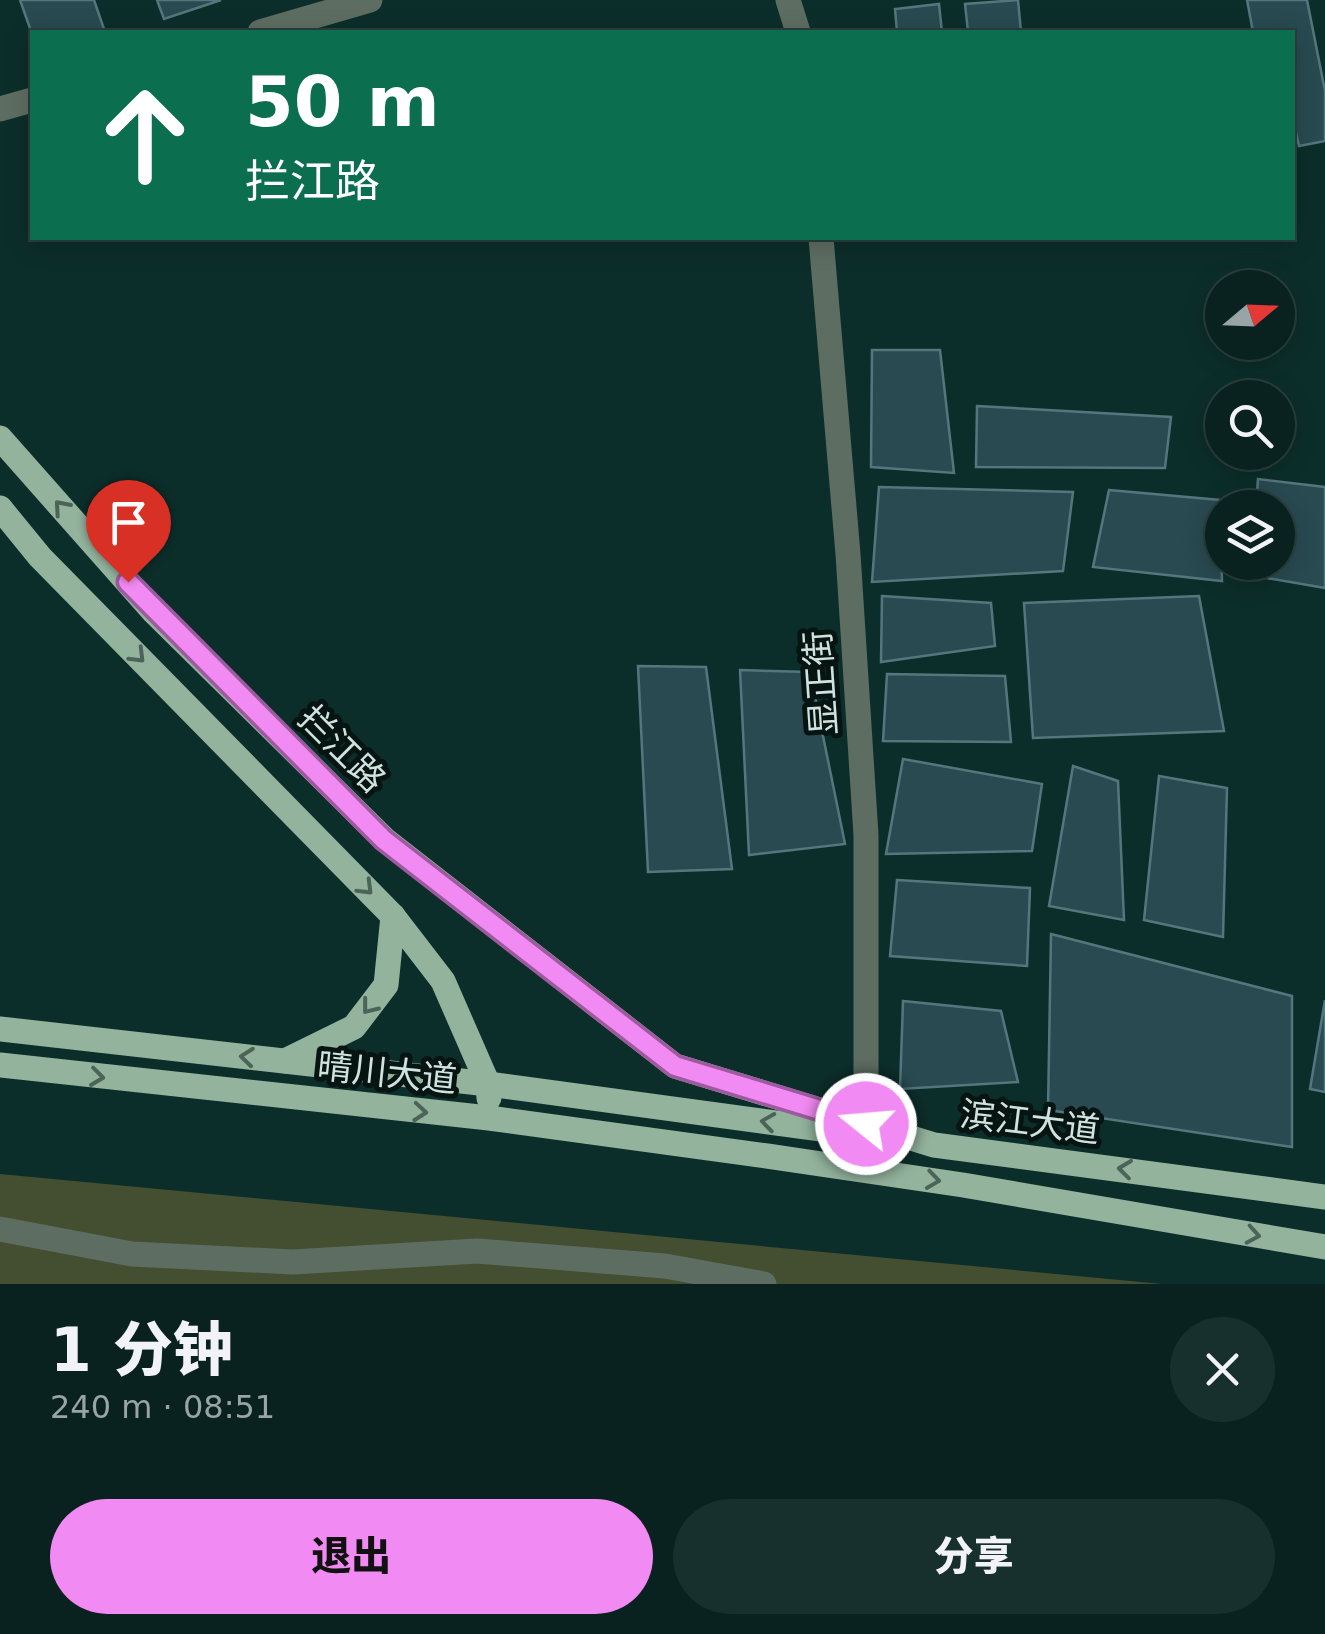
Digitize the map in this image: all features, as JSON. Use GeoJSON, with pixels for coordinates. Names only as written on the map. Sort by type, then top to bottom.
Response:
{"type":"FeatureCollection","features":[{"type":"Feature","properties":{"kind":"main road","name":"拦江路"},"geometry":{"type":"LineString","coordinates":[[0,438],[153,612],[384,840],[675,1066]]}},
{"type":"Feature","properties":{"kind":"main road"},"geometry":{"type":"LineString","coordinates":[[0,508],[40,556],[393,916],[443,981],[488,1084],[489,1118]]}},
{"type":"Feature","properties":{"kind":"main road"},"geometry":{"type":"LineString","coordinates":[[285,1061],[354,1027],[386,985],[393,916]]}},
{"type":"Feature","properties":{"kind":"main road","name":"晴川大道"},"geometry":{"type":"LineString","coordinates":[[0,1029],[488,1084],[934,1145]]}},
{"type":"Feature","properties":{"kind":"main road","name":"晴川大道"},"geometry":{"type":"LineString","coordinates":[[0,1065],[489,1118],[767,1156]]}},
{"type":"Feature","properties":{"kind":"main road","name":"滨江大道"},"geometry":{"type":"LineString","coordinates":[[675,1066],[934,1145],[1325,1198]]}},
{"type":"Feature","properties":{"kind":"main road","name":"滨江大道"},"geometry":{"type":"LineString","coordinates":[[767,1156],[963,1185],[1325,1248]]}},
{"type":"Feature","properties":{"kind":"street"},"geometry":{"type":"LineString","coordinates":[[267,30],[370,0]]}},
{"type":"Feature","properties":{"kind":"street"},"geometry":{"type":"LineString","coordinates":[[788,0],[797,30]]}},
{"type":"Feature","properties":{"kind":"street"},"geometry":{"type":"LineString","coordinates":[[0,109],[30,101]]}},
{"type":"Feature","properties":{"kind":"street","name":"显正街"},"geometry":{"type":"LineString","coordinates":[[822,240],[866,835],[866,1124]]}},
{"type":"Feature","properties":{"kind":"street"},"geometry":{"type":"LineString","coordinates":[[0,1228],[132,1254],[293,1262],[477,1251],[648,1264],[764,1284]]}},
{"type":"Feature","properties":{"kind":"green space"},"geometry":{"type":"Polygon","coordinates":[[[0,1174],[1162,1284],[0,1284],[0,1174]]]}},
{"type":"Feature","properties":{"kind":"building"},"geometry":{"type":"Polygon","coordinates":[[[20,0],[94,0],[104,29],[101,30],[31,30],[20,0]]]}},
{"type":"Feature","properties":{"kind":"building"},"geometry":{"type":"Polygon","coordinates":[[[157,0],[221,0],[164,19],[157,0]]]}},
{"type":"Feature","properties":{"kind":"building"},"geometry":{"type":"Polygon","coordinates":[[[1018,0],[1021,30],[968,30],[965,4],[1018,0]]]}},
{"type":"Feature","properties":{"kind":"building"},"geometry":{"type":"Polygon","coordinates":[[[1247,0],[1307,0],[1325,91],[1325,141],[1299,146],[1295,128],[1295,30],[1253,30],[1247,0]]]}},
{"type":"Feature","properties":{"kind":"building"},"geometry":{"type":"Polygon","coordinates":[[[939,4],[942,30],[897,30],[895,9],[939,4]]]}},
{"type":"Feature","properties":{"kind":"building"},"geometry":{"type":"Polygon","coordinates":[[[872,350],[940,350],[954,473],[871,467],[872,350]]]}},
{"type":"Feature","properties":{"kind":"building"},"geometry":{"type":"Polygon","coordinates":[[[977,406],[1171,417],[1165,468],[976,467],[977,406]]]}},
{"type":"Feature","properties":{"kind":"building"},"geometry":{"type":"Polygon","coordinates":[[[1258,479],[1325,487],[1325,588],[1278,580],[1295,580],[1295,490],[1257,490],[1258,479]]]}},
{"type":"Feature","properties":{"kind":"building"},"geometry":{"type":"Polygon","coordinates":[[[879,487],[1073,492],[1063,571],[872,582],[879,487]]]}},
{"type":"Feature","properties":{"kind":"building"},"geometry":{"type":"Polygon","coordinates":[[[1109,490],[1205,499],[1205,579],[1093,567],[1109,490]]]}},
{"type":"Feature","properties":{"kind":"building"},"geometry":{"type":"Polygon","coordinates":[[[882,596],[991,603],[995,646],[881,662],[882,596]]]}},
{"type":"Feature","properties":{"kind":"building"},"geometry":{"type":"Polygon","coordinates":[[[1199,596],[1224,731],[1033,738],[1024,603],[1199,596]]]}},
{"type":"Feature","properties":{"kind":"building"},"geometry":{"type":"Polygon","coordinates":[[[638,666],[706,667],[732,869],[648,872],[638,666]]]}},
{"type":"Feature","properties":{"kind":"building"},"geometry":{"type":"Polygon","coordinates":[[[740,670],[810,672],[845,844],[749,855],[740,670]]]}},
{"type":"Feature","properties":{"kind":"building"},"geometry":{"type":"Polygon","coordinates":[[[887,674],[1005,676],[1011,742],[883,741],[887,674]]]}},
{"type":"Feature","properties":{"kind":"building"},"geometry":{"type":"Polygon","coordinates":[[[903,759],[1042,784],[1032,851],[886,854],[903,759]]]}},
{"type":"Feature","properties":{"kind":"building"},"geometry":{"type":"Polygon","coordinates":[[[1073,766],[1118,781],[1124,920],[1049,906],[1073,766]]]}},
{"type":"Feature","properties":{"kind":"building"},"geometry":{"type":"Polygon","coordinates":[[[1159,776],[1227,788],[1223,937],[1144,920],[1159,776]]]}},
{"type":"Feature","properties":{"kind":"building"},"geometry":{"type":"Polygon","coordinates":[[[897,880],[1030,888],[1027,966],[890,956],[897,880]]]}},
{"type":"Feature","properties":{"kind":"building"},"geometry":{"type":"Polygon","coordinates":[[[1051,934],[1292,996],[1292,1147],[1048,1110],[1051,934]]]}},
{"type":"Feature","properties":{"kind":"building"},"geometry":{"type":"Polygon","coordinates":[[[1325,1000],[1325,1092],[1310,1089],[1325,1000]]]}},
{"type":"Feature","properties":{"kind":"building"},"geometry":{"type":"Polygon","coordinates":[[[903,1001],[1001,1011],[1018,1082],[900,1089],[903,1001]]]}},
{"type":"Feature","properties":{"kind":"route"},"geometry":{"type":"LineString","coordinates":[[128,582],[153,612],[384,840],[675,1066],[866,1124]]}}]}
